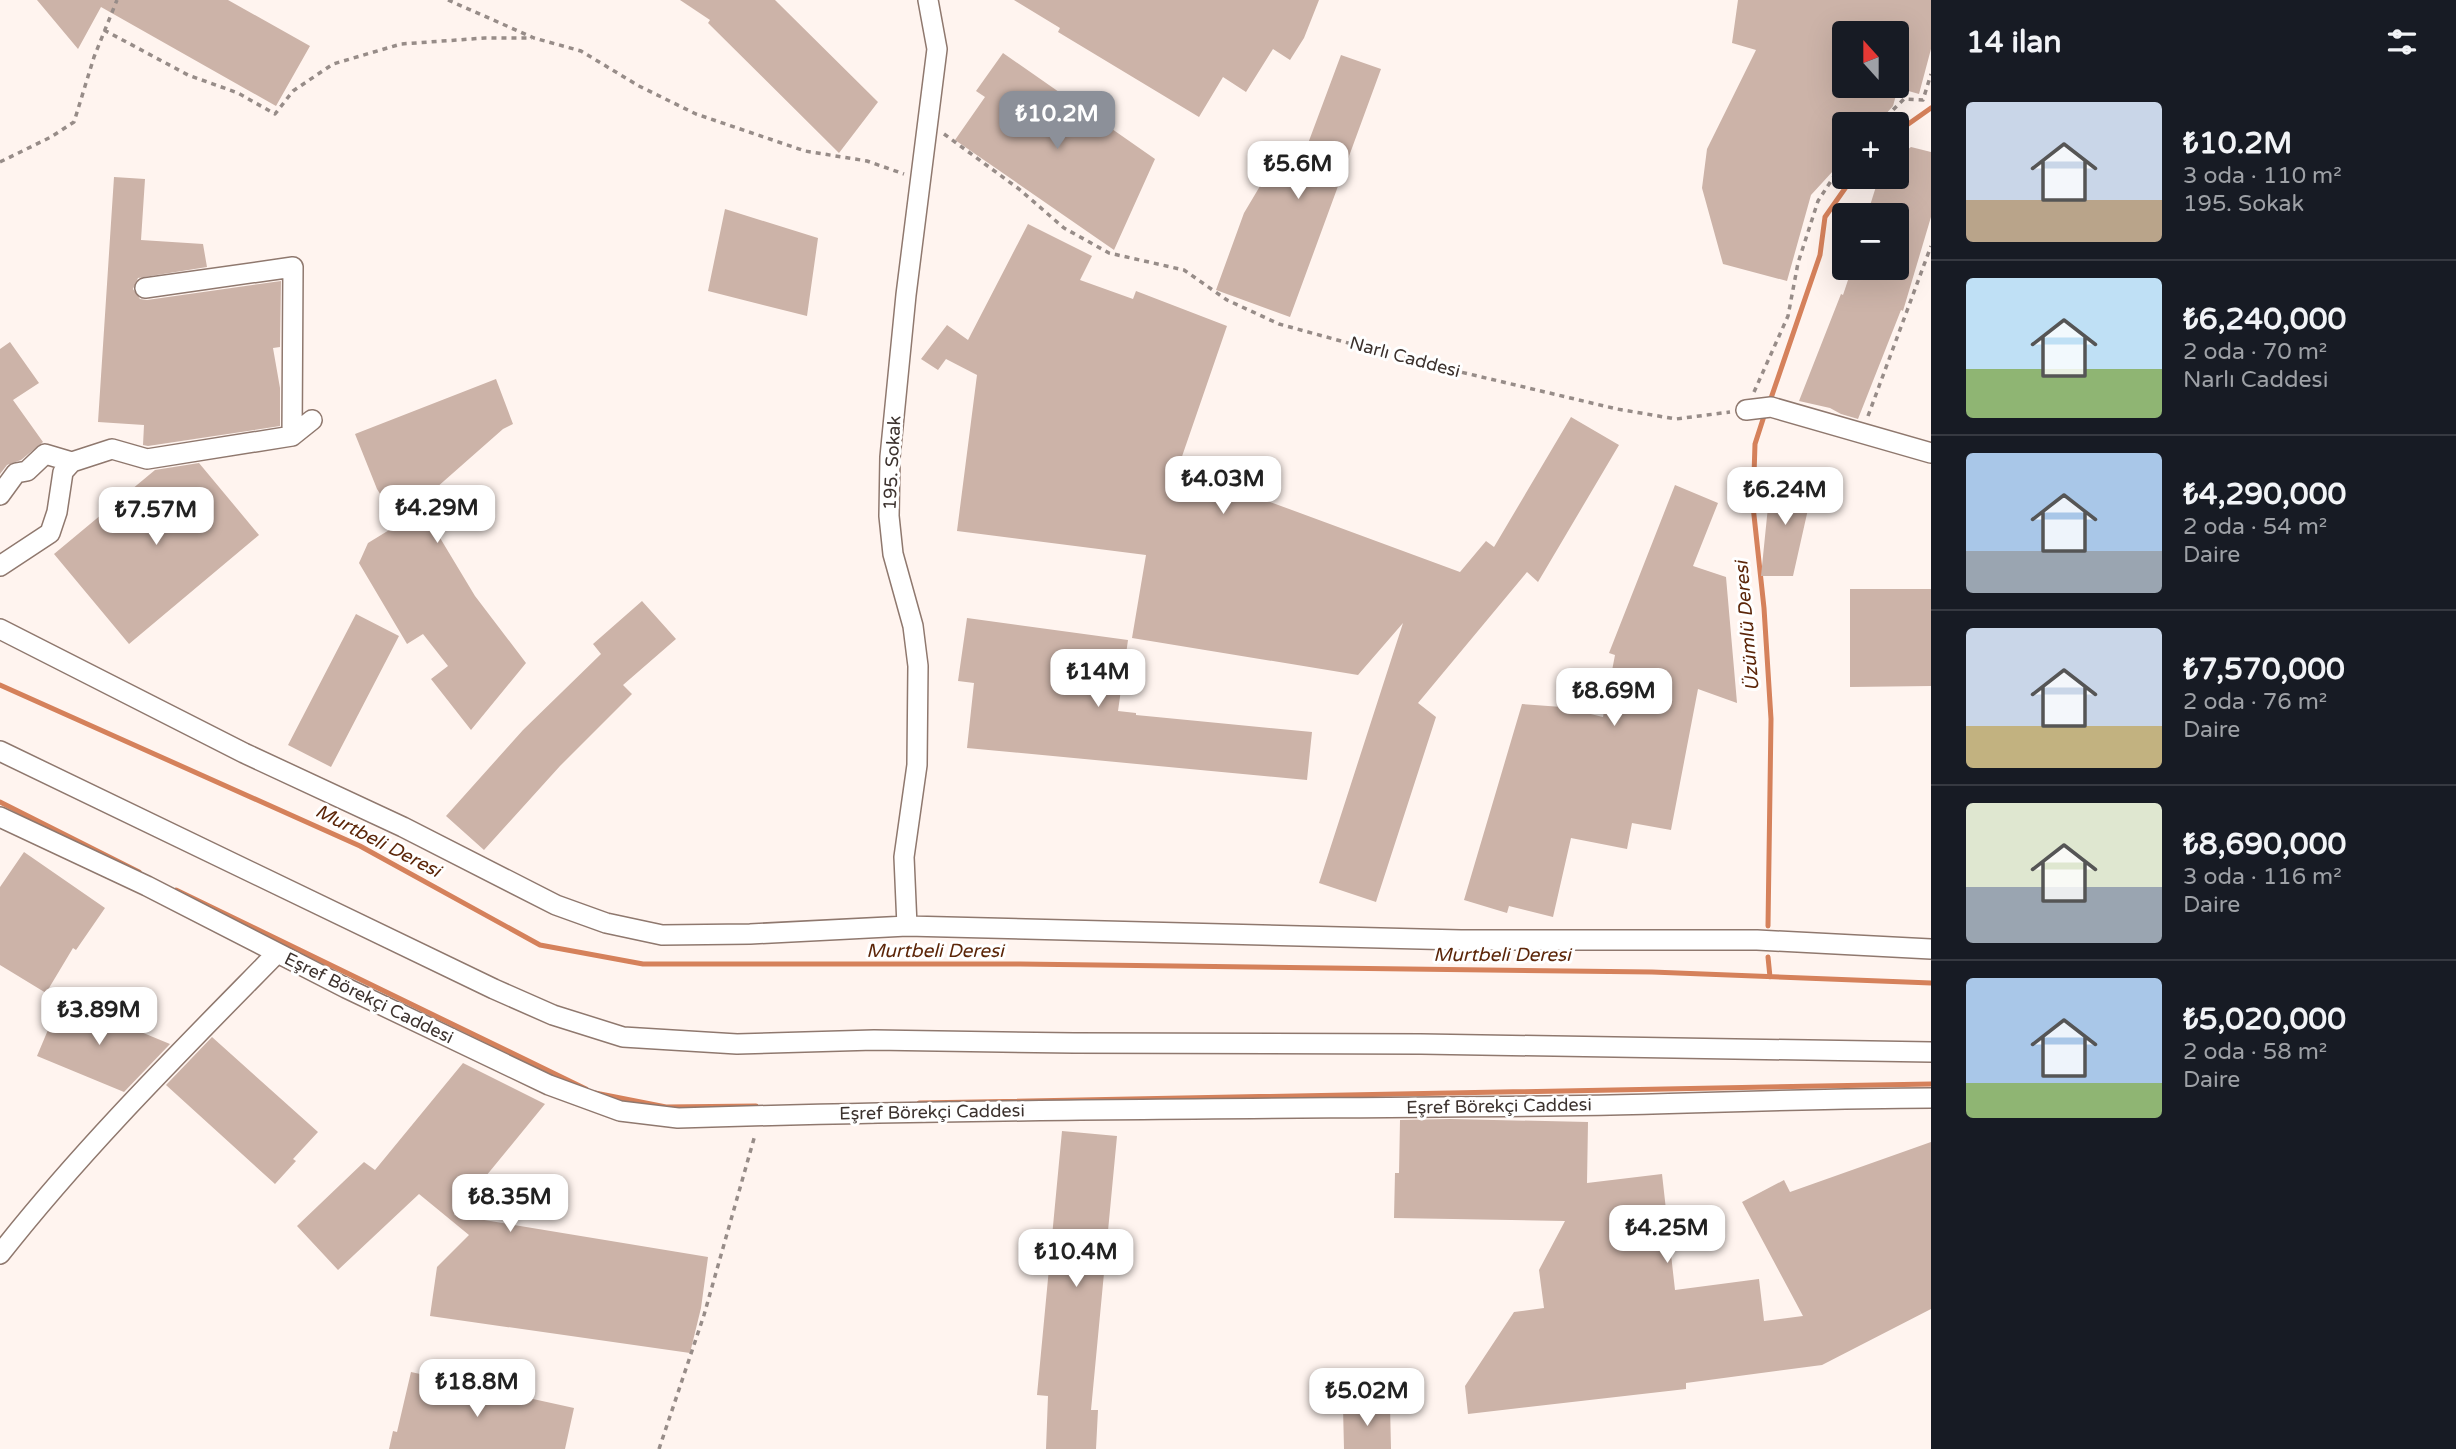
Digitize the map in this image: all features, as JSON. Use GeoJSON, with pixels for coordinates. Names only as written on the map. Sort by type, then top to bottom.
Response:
{"type":"FeatureCollection","features":[{"type":"Feature","properties":{"kind":"street","name":"195. Sokak"},"geometry":{"type":"LineString","coordinates":[[908,926],[904,857],[917,765],[918,666],[913,626],[893,554],[889,516],[891,444],[937,49],[928,0]]}},
{"type":"Feature","properties":{"kind":"street"},"geometry":{"type":"LineString","coordinates":[[145,288],[293,267],[292,436]]}},
{"type":"Feature","properties":{"kind":"street"},"geometry":{"type":"LineString","coordinates":[[1757,409],[1862,431],[1931,453]]}},
{"type":"Feature","properties":{"kind":"street"},"geometry":{"type":"LineString","coordinates":[[0,566],[50,533],[57,512],[63,472],[72,462],[112,449],[147,459],[292,436],[312,420]]}},
{"type":"Feature","properties":{"kind":"street"},"geometry":{"type":"LineString","coordinates":[[0,495],[16,473],[27,471],[45,454],[72,462]]}},
{"type":"Feature","properties":{"kind":"street"},"geometry":{"type":"LineString","coordinates":[[0,629],[244,753],[402,827],[556,905],[606,923],[662,935],[750,934],[908,926],[1461,940],[1757,940],[1931,950]]}},
{"type":"Feature","properties":{"kind":"street"},"geometry":{"type":"LineString","coordinates":[[0,751],[494,989],[553,1015],[623,1037],[737,1044],[874,1040],[1931,1052]]}},
{"type":"Feature","properties":{"kind":"street","name":"Eşref Börekçi Caddesi"},"geometry":{"type":"LineString","coordinates":[[0,817],[147,886],[277,953],[537,1079],[620,1111],[678,1118],[1071,1110],[1551,1107],[1799,1099],[1931,1098]]}},
{"type":"Feature","properties":{"kind":"street"},"geometry":{"type":"LineString","coordinates":[[0,1254],[38,1205],[277,953]]}},
{"type":"Feature","properties":{"kind":"path"},"geometry":{"type":"LineString","coordinates":[[0,162],[51,138],[74,122],[104,30],[117,0]]}},
{"type":"Feature","properties":{"kind":"path"},"geometry":{"type":"LineString","coordinates":[[448,0],[534,38],[581,51],[639,86],[696,114],[805,151],[867,161],[920,180]]}},
{"type":"Feature","properties":{"kind":"path"},"geometry":{"type":"LineString","coordinates":[[104,30],[188,75],[238,93],[275,114],[293,91],[334,64],[401,44],[485,38],[534,38]]}},
{"type":"Feature","properties":{"kind":"path"},"geometry":{"type":"LineString","coordinates":[[1891,112],[1904,99],[1923,100],[1931,74]]}},
{"type":"Feature","properties":{"kind":"path","name":"Narlı Caddesi"},"geometry":{"type":"LineString","coordinates":[[928,122],[1019,189],[1064,228],[1109,253],[1184,271],[1227,300],[1279,324],[1413,361],[1617,409],[1676,419],[1757,409]]}},
{"type":"Feature","properties":{"kind":"path"},"geometry":{"type":"LineString","coordinates":[[1757,409],[1788,316],[1798,263],[1818,201],[1832,179]]}},
{"type":"Feature","properties":{"kind":"path"},"geometry":{"type":"LineString","coordinates":[[1862,431],[1931,246]]}},
{"type":"Feature","properties":{"kind":"path"},"geometry":{"type":"LineString","coordinates":[[659,1449],[704,1315],[760,1116]]}},
{"type":"Feature","properties":{"kind":"building"},"geometry":{"type":"Polygon","coordinates":[[[37,0],[228,0],[310,46],[276,106],[101,7],[78,49],[37,0]]]}},
{"type":"Feature","properties":{"kind":"building"},"geometry":{"type":"Polygon","coordinates":[[[680,0],[775,0],[878,102],[839,153],[708,23],[710,20],[680,0]]]}},
{"type":"Feature","properties":{"kind":"building"},"geometry":{"type":"Polygon","coordinates":[[[1014,0],[1319,0],[1304,38],[1290,60],[1273,49],[1246,92],[1223,77],[1199,117],[1058,32],[1060,28],[1014,0]]]}},
{"type":"Feature","properties":{"kind":"building"},"geometry":{"type":"Polygon","coordinates":[[[1738,0],[1931,0],[1931,49],[1919,94],[1909,91],[1909,21],[1832,21],[1832,98],[1895,98],[1888,112],[1832,112],[1832,172],[1811,195],[1787,281],[1723,264],[1702,188],[1707,149],[1756,50],[1732,43],[1738,0]]]}},
{"type":"Feature","properties":{"kind":"building"},"geometry":{"type":"Polygon","coordinates":[[[1003,53],[1155,159],[1114,250],[955,140],[985,97],[976,91],[1003,53]]]}},
{"type":"Feature","properties":{"kind":"building"},"geometry":{"type":"Polygon","coordinates":[[[1341,55],[1381,69],[1290,317],[1216,290],[1244,213],[1269,171],[1294,181],[1341,55]]]}},
{"type":"Feature","properties":{"kind":"building"},"geometry":{"type":"Polygon","coordinates":[[[1909,148],[1931,152],[1931,217],[1903,311],[1901,310],[1858,419],[1830,408],[1799,401],[1848,280],[1909,280],[1909,203],[1871,203],[1875,189],[1909,189],[1909,148]]]}},
{"type":"Feature","properties":{"kind":"building"},"geometry":{"type":"Polygon","coordinates":[[[114,177],[145,179],[141,240],[203,244],[207,267],[138,278],[133,289],[140,299],[281,281],[280,347],[273,348],[280,388],[280,426],[148,446],[143,445],[144,425],[98,422],[114,177]]]}},
{"type":"Feature","properties":{"kind":"building"},"geometry":{"type":"Polygon","coordinates":[[[725,209],[818,238],[807,316],[708,291],[725,209]]]}},
{"type":"Feature","properties":{"kind":"building"},"geometry":{"type":"Polygon","coordinates":[[[1028,224],[1092,256],[1080,280],[1133,299],[1136,291],[1227,326],[1178,468],[1460,572],[1486,541],[1494,547],[1571,417],[1619,445],[1538,582],[1527,572],[1418,703],[1436,717],[1376,902],[1319,883],[1403,623],[1358,675],[1132,638],[1146,555],[957,531],[977,375],[946,359],[938,370],[921,359],[947,325],[968,340],[1028,224]]]}},
{"type":"Feature","properties":{"kind":"building"},"geometry":{"type":"Polygon","coordinates":[[[10,342],[39,383],[13,400],[43,442],[21,460],[7,465],[0,474],[0,349],[10,342]]]}},
{"type":"Feature","properties":{"kind":"building"},"geometry":{"type":"Polygon","coordinates":[[[496,379],[513,424],[503,429],[419,503],[475,596],[526,663],[471,730],[431,679],[448,666],[423,634],[407,644],[359,563],[368,543],[399,524],[377,489],[355,434],[496,379]]]}},
{"type":"Feature","properties":{"kind":"building"},"geometry":{"type":"Polygon","coordinates":[[[199,463],[259,535],[129,644],[54,554],[155,470],[199,463]]]}},
{"type":"Feature","properties":{"kind":"building"},"geometry":{"type":"Polygon","coordinates":[[[1771,477],[1813,487],[1793,576],[1761,576],[1771,477]]]}},
{"type":"Feature","properties":{"kind":"building"},"geometry":{"type":"Polygon","coordinates":[[[1675,485],[1718,503],[1693,566],[1726,577],[1737,703],[1698,689],[1671,830],[1632,823],[1627,849],[1571,838],[1553,917],[1509,906],[1507,913],[1464,900],[1522,704],[1562,707],[1603,717],[1615,655],[1609,653],[1675,485]]]}},
{"type":"Feature","properties":{"kind":"building"},"geometry":{"type":"Polygon","coordinates":[[[1850,589],[1931,589],[1931,686],[1850,687],[1850,589]]]}},
{"type":"Feature","properties":{"kind":"building"},"geometry":{"type":"Polygon","coordinates":[[[642,601],[676,639],[623,685],[632,694],[560,766],[484,850],[446,816],[523,730],[601,654],[593,644],[642,601]]]}},
{"type":"Feature","properties":{"kind":"building"},"geometry":{"type":"Polygon","coordinates":[[[356,614],[399,636],[331,767],[288,745],[356,614]]]}},
{"type":"Feature","properties":{"kind":"building"},"geometry":{"type":"Polygon","coordinates":[[[967,618],[1128,640],[1118,711],[1312,732],[1307,780],[967,748],[974,683],[958,681],[967,618]]]}},
{"type":"Feature","properties":{"kind":"building"},"geometry":{"type":"Polygon","coordinates":[[[24,852],[105,908],[76,950],[73,948],[46,993],[0,965],[0,887],[24,852]]]}},
{"type":"Feature","properties":{"kind":"building"},"geometry":{"type":"Polygon","coordinates":[[[61,999],[170,1044],[124,1092],[37,1056],[61,999]]]}},
{"type":"Feature","properties":{"kind":"building"},"geometry":{"type":"Polygon","coordinates":[[[212,1037],[318,1132],[275,1184],[166,1085],[212,1037]]]}},
{"type":"Feature","properties":{"kind":"building"},"geometry":{"type":"Polygon","coordinates":[[[463,1063],[545,1104],[454,1215],[708,1257],[701,1308],[690,1353],[430,1316],[437,1267],[469,1235],[419,1194],[338,1270],[297,1226],[364,1162],[375,1170],[463,1063]]]}},
{"type":"Feature","properties":{"kind":"building"},"geometry":{"type":"Polygon","coordinates":[[[1400,1120],[1588,1122],[1587,1183],[1662,1174],[1675,1290],[1759,1279],[1764,1321],[1803,1316],[1742,1202],[1784,1180],[1790,1192],[1931,1142],[1931,1309],[1822,1365],[1686,1383],[1686,1389],[1468,1414],[1465,1386],[1514,1312],[1544,1308],[1539,1270],[1565,1221],[1394,1218],[1395,1173],[1399,1173],[1400,1120]]]}},
{"type":"Feature","properties":{"kind":"building"},"geometry":{"type":"Polygon","coordinates":[[[1062,1131],[1117,1136],[1091,1410],[1098,1410],[1096,1449],[1046,1449],[1048,1396],[1037,1395],[1062,1131]]]}},
{"type":"Feature","properties":{"kind":"building"},"geometry":{"type":"Polygon","coordinates":[[[411,1372],[574,1408],[565,1449],[389,1449],[393,1431],[397,1432],[411,1372]]]}},
{"type":"Feature","properties":{"kind":"building"},"geometry":{"type":"Polygon","coordinates":[[[1390,1406],[1391,1449],[1344,1449],[1343,1407],[1390,1406]]]}},
{"type":"Feature","properties":{"kind":"waterway","name":"Üzümlü Deresi"},"geometry":{"type":"LineString","coordinates":[[1909,124],[1931,108]]}},
{"type":"Feature","properties":{"kind":"waterway","name":"Üzümlü Deresi"},"geometry":{"type":"LineString","coordinates":[[1769,404],[1820,255],[1825,217],[1845,189]]}},
{"type":"Feature","properties":{"kind":"waterway","name":"Üzümlü Deresi"},"geometry":{"type":"LineString","coordinates":[[1765,413],[1755,444],[1753,506],[1764,608],[1771,719],[1768,926]]}},
{"type":"Feature","properties":{"kind":"waterway","name":"Murtbeli Deresi"},"geometry":{"type":"LineString","coordinates":[[0,685],[360,846],[540,945],[643,964],[1020,964],[1652,972],[1931,983]]}},
{"type":"Feature","properties":{"kind":"waterway"},"geometry":{"type":"LineString","coordinates":[[0,802],[139,872]]}},
{"type":"Feature","properties":{"kind":"waterway"},"geometry":{"type":"LineString","coordinates":[[176,890],[586,1089]]}},
{"type":"Feature","properties":{"kind":"waterway","name":"Üzümlü Deresi"},"geometry":{"type":"LineString","coordinates":[[1768,957],[1770,977]]}},
{"type":"Feature","properties":{"kind":"waterway"},"geometry":{"type":"LineString","coordinates":[[919,1103],[1931,1084]]}},
{"type":"Feature","properties":{"kind":"waterway"},"geometry":{"type":"LineString","coordinates":[[595,1093],[666,1107],[756,1106]]}}]}
